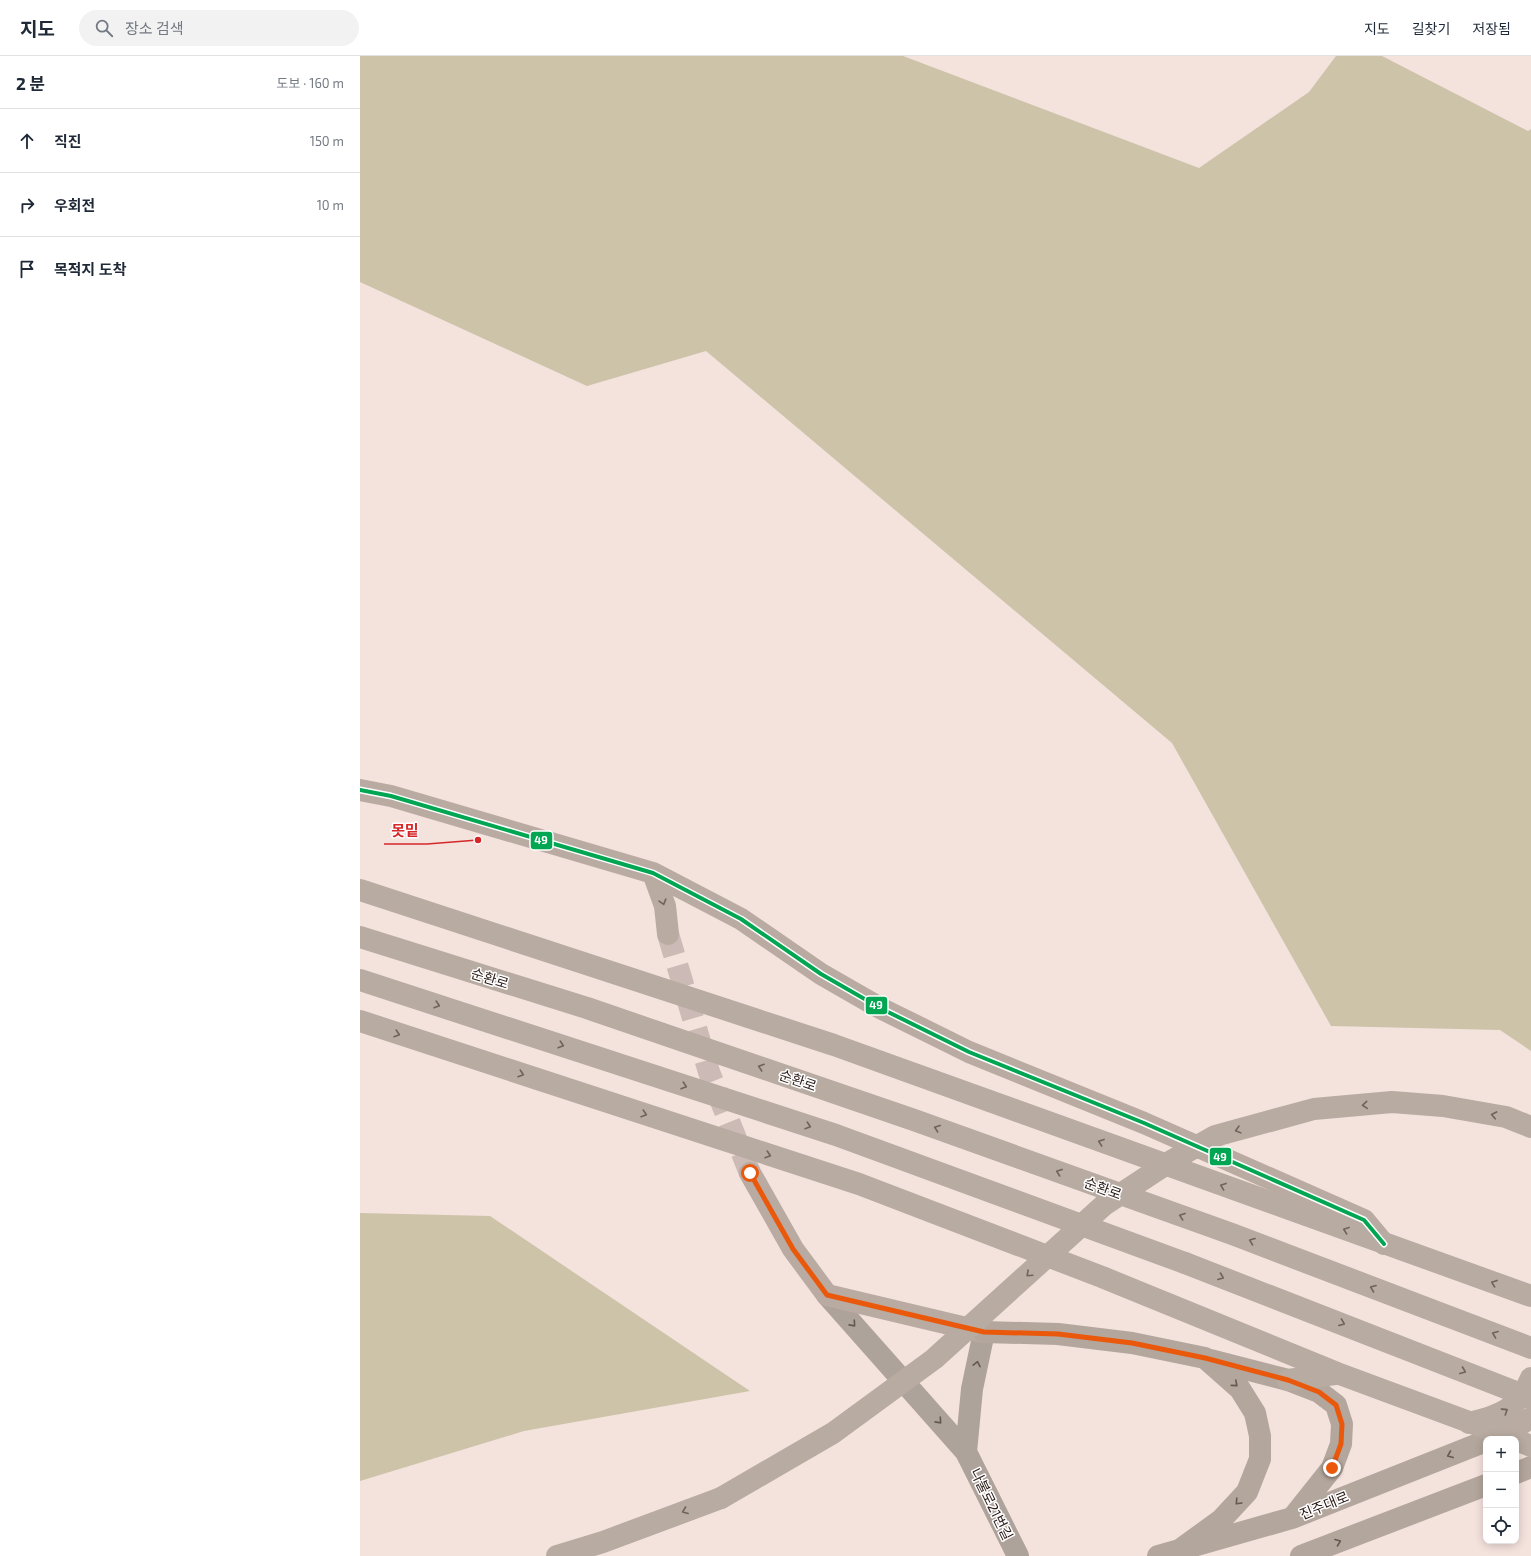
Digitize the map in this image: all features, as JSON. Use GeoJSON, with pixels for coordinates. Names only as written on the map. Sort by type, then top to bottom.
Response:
{"type":"FeatureCollection","features":[{"type":"Feature","properties":{"kind":"highway"},"geometry":{"type":"LineString","coordinates":[[360,890],[834,1045],[1531,1296]]}},
{"type":"Feature","properties":{"kind":"highway","name":"순환로"},"geometry":{"type":"LineString","coordinates":[[360,937],[587,1008],[906,1117],[1232,1234],[1531,1348]]}},
{"type":"Feature","properties":{"kind":"highway"},"geometry":{"type":"LineString","coordinates":[[360,980],[836,1134],[1185,1262],[1531,1398]]}},
{"type":"Feature","properties":{"kind":"highway"},"geometry":{"type":"LineString","coordinates":[[360,1022],[859,1184],[1102,1277],[1337,1373],[1469,1423],[1496,1436]]}},
{"type":"Feature","properties":{"kind":"highway"},"geometry":{"type":"LineString","coordinates":[[557,1556],[604,1542],[721,1498],[833,1433],[928,1364],[1104,1205],[1171,1161],[1215,1136],[1314,1109],[1392,1102],[1443,1106],[1506,1117],[1531,1127]]}},
{"type":"Feature","properties":{"kind":"highway"},"geometry":{"type":"LineString","coordinates":[[1288,1380],[1337,1373]]}},
{"type":"Feature","properties":{"kind":"highway"},"geometry":{"type":"LineString","coordinates":[[1469,1423],[1494,1417],[1508,1410],[1525,1392],[1531,1378]]}},
{"type":"Feature","properties":{"kind":"highway"},"geometry":{"type":"LineString","coordinates":[[1519,1443],[1531,1446]]}},
{"type":"Feature","properties":{"kind":"main road"},"geometry":{"type":"LineString","coordinates":[[984,1332],[1058,1334],[1132,1343],[1205,1358],[1288,1380],[1319,1392],[1336,1405],[1342,1424],[1341,1444],[1332,1468],[1292,1518]]}},
{"type":"Feature","properties":{"kind":"main road"},"geometry":{"type":"LineString","coordinates":[[1181,1549],[1221,1520],[1247,1492],[1260,1459],[1260,1436],[1254,1413],[1240,1389],[1205,1358]]}},
{"type":"Feature","properties":{"kind":"main road","name":"진주대로"},"geometry":{"type":"LineString","coordinates":[[1158,1556],[1292,1518],[1483,1446]]}},
{"type":"Feature","properties":{"kind":"main road"},"geometry":{"type":"LineString","coordinates":[[1518,1472],[1531,1467]]}},
{"type":"Feature","properties":{"kind":"main road"},"geometry":{"type":"LineString","coordinates":[[1301,1556],[1483,1486]]}},
{"type":"Feature","properties":{"kind":"street"},"geometry":{"type":"LineString","coordinates":[[360,790],[391,796],[653,873],[741,919],[821,974],[882,1009],[969,1052],[1144,1122],[1364,1220],[1384,1244]]}},
{"type":"Feature","properties":{"kind":"street"},"geometry":{"type":"LineString","coordinates":[[653,873],[665,906],[668,934]]}},
{"type":"Feature","properties":{"kind":"street"},"geometry":{"type":"LineString","coordinates":[[750,1173],[793,1249],[827,1295],[984,1332],[972,1389],[966,1452]]}},
{"type":"Feature","properties":{"kind":"street","name":"나불로21번길"},"geometry":{"type":"LineString","coordinates":[[827,1295],[966,1452],[1018,1556]]}},
{"type":"Feature","properties":{"kind":"street","name":"진주대로"},"geometry":{"type":"LineString","coordinates":[[1506,1436],[1531,1418]]}},
{"type":"Feature","properties":{"kind":"shaded area"},"geometry":{"type":"Polygon","coordinates":[[[360,56],[903,56],[1199,168],[1309,92],[1336,56],[1382,56],[1528,131],[1531,129],[1531,1051],[1500,1030],[1331,1026],[1172,743],[706,351],[587,386],[360,282],[360,56]]]}},
{"type":"Feature","properties":{"kind":"shaded area"},"geometry":{"type":"Polygon","coordinates":[[[360,1213],[490,1216],[750,1391],[524,1431],[360,1481],[360,1213]]]}},
{"type":"Feature","properties":{"kind":"tunnel"},"geometry":{"type":"LineString","coordinates":[[668,934],[709,1072],[750,1173]]}},
{"type":"Feature","properties":{"kind":"transit line","name":"49"},"geometry":{"type":"LineString","coordinates":[[360,790],[391,796],[653,873],[741,919],[821,974],[882,1009],[969,1052],[1144,1123],[1364,1220],[1384,1244]]}},
{"type":"Feature","properties":{"kind":"place","name":"못밑"},"geometry":{"type":"Point","coordinates":[478,840]}},
{"type":"Feature","properties":{"kind":"route"},"geometry":{"type":"LineString","coordinates":[[750,1173],[793,1249],[827,1295],[984,1332],[1058,1334],[1132,1343],[1205,1358],[1288,1380],[1319,1392],[1336,1405],[1342,1424],[1341,1444],[1332,1468]]}}]}
